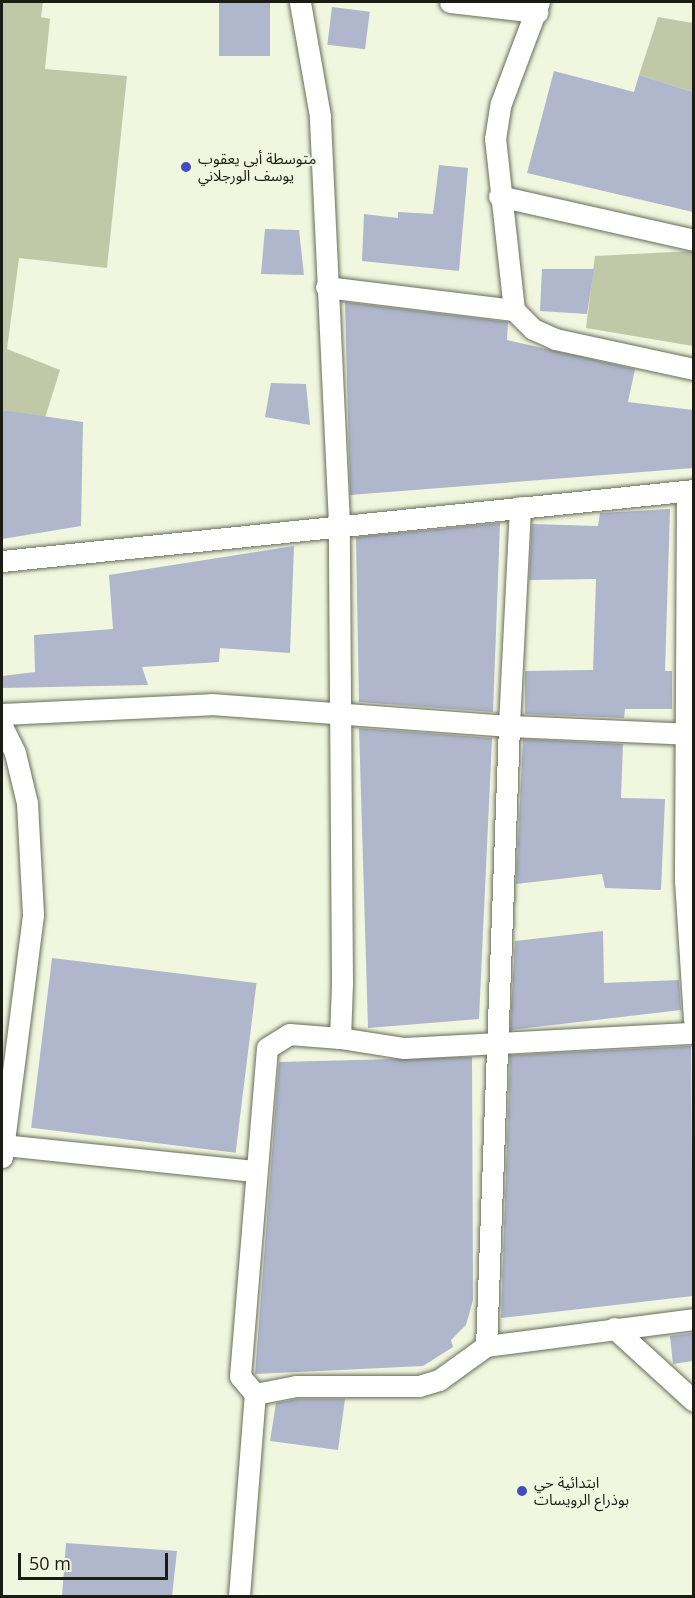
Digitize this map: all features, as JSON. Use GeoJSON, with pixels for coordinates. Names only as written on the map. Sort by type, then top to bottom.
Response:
{"type":"FeatureCollection","features":[{"type":"Feature","properties":{"kind":"street"},"geometry":{"type":"LineString","coordinates":[[300,2],[318,87],[339,523],[343,713],[340,1038]]}},
{"type":"Feature","properties":{"kind":"street"},"geometry":{"type":"LineString","coordinates":[[450,2],[538,7],[501,103],[494,165],[514,310],[533,329],[555,339],[693,369]]}},
{"type":"Feature","properties":{"kind":"street"},"geometry":{"type":"LineString","coordinates":[[499,196],[693,240]]}},
{"type":"Feature","properties":{"kind":"street"},"geometry":{"type":"LineString","coordinates":[[326,287],[514,310]]}},
{"type":"Feature","properties":{"kind":"street"},"geometry":{"type":"LineString","coordinates":[[2,561],[339,523],[690,490],[688,999],[693,1020]]}},
{"type":"Feature","properties":{"kind":"street"},"geometry":{"type":"LineString","coordinates":[[486,1346],[509,726],[520,507]]}},
{"type":"Feature","properties":{"kind":"street"},"geometry":{"type":"LineString","coordinates":[[2,714],[211,704],[509,726],[690,734]]}},
{"type":"Feature","properties":{"kind":"street"},"geometry":{"type":"LineString","coordinates":[[2,726],[15,753],[27,804],[33,915],[2,1151],[256,1171]]}},
{"type":"Feature","properties":{"kind":"street"},"geometry":{"type":"LineString","coordinates":[[239,1596],[255,1394],[240,1376],[267,1048],[276,1039],[294,1033],[340,1038],[374,1047],[498,1044],[693,1033]]}},
{"type":"Feature","properties":{"kind":"street"},"geometry":{"type":"LineString","coordinates":[[255,1394],[296,1386],[419,1386],[439,1380],[486,1346],[693,1319]]}},
{"type":"Feature","properties":{"kind":"street"},"geometry":{"type":"LineString","coordinates":[[615,1328],[693,1401]]}},
{"type":"Feature","properties":{"kind":"green space"},"geometry":{"type":"Polygon","coordinates":[[[2,2],[43,2],[41,17],[50,19],[45,69],[127,76],[107,268],[19,258],[7,349],[60,370],[45,418],[2,410],[2,2]]]}},
{"type":"Feature","properties":{"kind":"green space"},"geometry":{"type":"Polygon","coordinates":[[[658,17],[693,23],[693,92],[639,75],[658,17]]]}},
{"type":"Feature","properties":{"kind":"green space"},"geometry":{"type":"Polygon","coordinates":[[[693,251],[693,346],[586,328],[595,256],[693,251]]]}},
{"type":"Feature","properties":{"kind":"building"},"geometry":{"type":"Polygon","coordinates":[[[219,2],[270,2],[270,56],[219,56],[219,2]]]}},
{"type":"Feature","properties":{"kind":"building"},"geometry":{"type":"Polygon","coordinates":[[[332,7],[370,12],[365,49],[327,45],[332,7]]]}},
{"type":"Feature","properties":{"kind":"building"},"geometry":{"type":"Polygon","coordinates":[[[554,71],[634,92],[639,75],[693,92],[693,212],[527,173],[554,71]]]}},
{"type":"Feature","properties":{"kind":"building"},"geometry":{"type":"Polygon","coordinates":[[[439,165],[468,168],[459,271],[362,261],[364,214],[398,218],[398,212],[433,214],[439,165]]]}},
{"type":"Feature","properties":{"kind":"building"},"geometry":{"type":"Polygon","coordinates":[[[265,229],[299,230],[304,275],[261,274],[265,229]]]}},
{"type":"Feature","properties":{"kind":"building"},"geometry":{"type":"Polygon","coordinates":[[[542,269],[594,269],[587,314],[540,311],[542,269]]]}},
{"type":"Feature","properties":{"kind":"building"},"geometry":{"type":"Polygon","coordinates":[[[345,302],[508,322],[507,340],[635,369],[628,402],[693,410],[693,468],[350,495],[345,302]]]}},
{"type":"Feature","properties":{"kind":"building"},"geometry":{"type":"Polygon","coordinates":[[[271,383],[306,384],[310,425],[265,417],[271,383]]]}},
{"type":"Feature","properties":{"kind":"building"},"geometry":{"type":"Polygon","coordinates":[[[2,410],[83,422],[81,526],[2,539],[2,410]]]}},
{"type":"Feature","properties":{"kind":"building"},"geometry":{"type":"Polygon","coordinates":[[[670,509],[665,671],[672,671],[672,709],[625,709],[624,718],[525,714],[525,671],[593,670],[596,579],[529,580],[532,524],[598,526],[600,513],[670,509]]]}},
{"type":"Feature","properties":{"kind":"building"},"geometry":{"type":"Polygon","coordinates":[[[500,523],[493,712],[359,702],[356,537],[500,523]]]}},
{"type":"Feature","properties":{"kind":"building"},"geometry":{"type":"Polygon","coordinates":[[[294,546],[290,653],[220,648],[219,662],[142,667],[148,685],[2,688],[2,676],[35,672],[34,635],[113,629],[109,575],[294,546]]]}},
{"type":"Feature","properties":{"kind":"building"},"geometry":{"type":"Polygon","coordinates":[[[359,728],[492,738],[479,1019],[368,1028],[359,728]]]}},
{"type":"Feature","properties":{"kind":"building"},"geometry":{"type":"Polygon","coordinates":[[[523,739],[623,744],[621,798],[665,799],[661,890],[605,888],[602,874],[516,884],[523,739]]]}},
{"type":"Feature","properties":{"kind":"building"},"geometry":{"type":"Polygon","coordinates":[[[603,931],[604,983],[679,980],[681,1010],[510,1030],[515,941],[603,931]]]}},
{"type":"Feature","properties":{"kind":"building"},"geometry":{"type":"Polygon","coordinates":[[[52,958],[256,983],[236,1153],[31,1128],[52,958]]]}},
{"type":"Feature","properties":{"kind":"building"},"geometry":{"type":"Polygon","coordinates":[[[691,1046],[693,1296],[501,1318],[510,1055],[691,1046]]]}},
{"type":"Feature","properties":{"kind":"building"},"geometry":{"type":"Polygon","coordinates":[[[472,1057],[473,1300],[466,1325],[451,1340],[453,1347],[423,1366],[255,1374],[279,1062],[472,1057]]]}},
{"type":"Feature","properties":{"kind":"building"},"geometry":{"type":"Polygon","coordinates":[[[693,1333],[693,1361],[673,1364],[670,1336],[693,1333]]]}},
{"type":"Feature","properties":{"kind":"building"},"geometry":{"type":"Polygon","coordinates":[[[297,1399],[345,1399],[338,1450],[270,1441],[276,1403],[297,1399]]]}},
{"type":"Feature","properties":{"kind":"building"},"geometry":{"type":"Polygon","coordinates":[[[66,1543],[177,1551],[172,1596],[62,1596],[66,1543]]]}},
{"type":"Feature","properties":{"kind":"place","name":"متوسطة أبي يعقوب يوسف الورجلاني"},"geometry":{"type":"Point","coordinates":[186,167]}},
{"type":"Feature","properties":{"kind":"place","name":"ابتدائية حي بوذراع الرويسات"},"geometry":{"type":"Point","coordinates":[522,1491]}}]}
